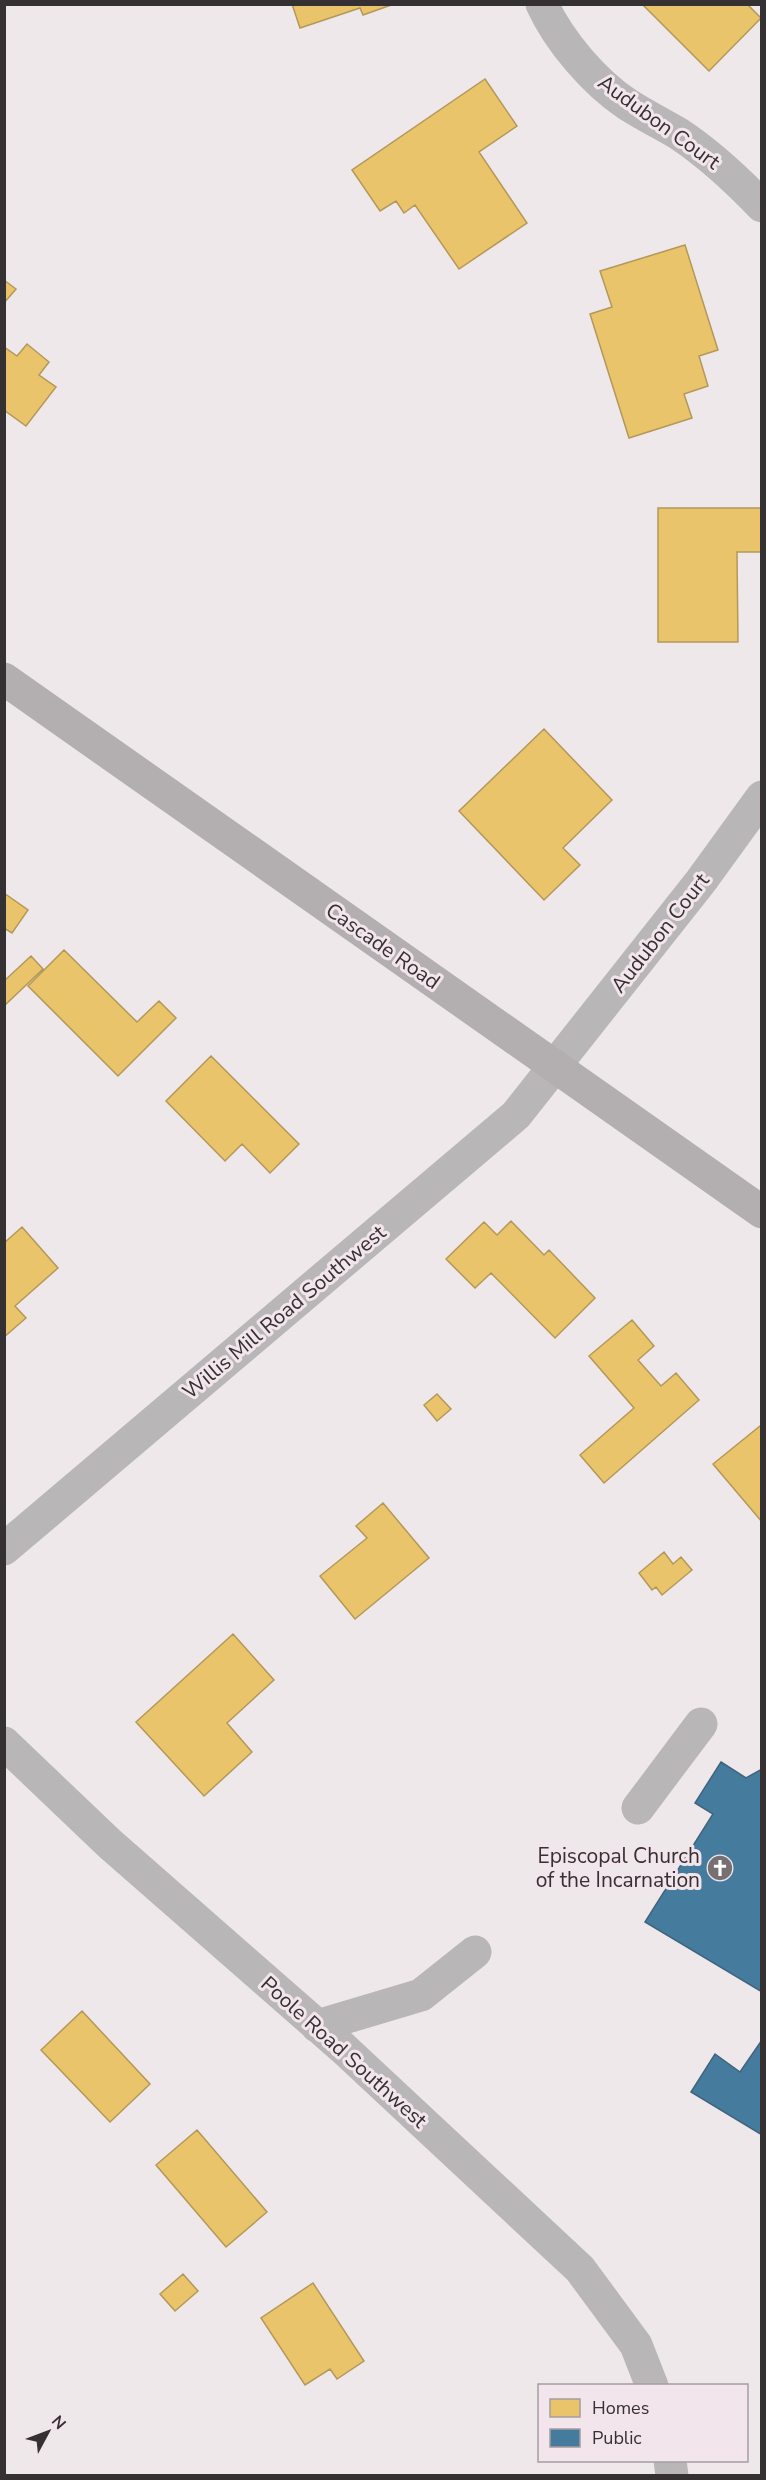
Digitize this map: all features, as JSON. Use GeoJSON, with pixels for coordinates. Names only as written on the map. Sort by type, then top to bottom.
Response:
{"type":"FeatureCollection","features":[{"type":"Feature","properties":{"kind":"main road","name":"Cascade Road"},"geometry":{"type":"LineString","coordinates":[[4,678],[762,1212]]}},
{"type":"Feature","properties":{"kind":"street","name":"Audubon Court"},"geometry":{"type":"LineString","coordinates":[[542,4],[548,18],[581,63],[626,103],[680,135],[738,181],[762,206]]}},
{"type":"Feature","properties":{"kind":"street","name":"Audubon Court"},"geometry":{"type":"LineString","coordinates":[[555,1067],[701,881],[762,797]]}},
{"type":"Feature","properties":{"kind":"street","name":"Willis Mill Road Southwest"},"geometry":{"type":"LineString","coordinates":[[4,1549],[516,1115],[555,1067]]}},
{"type":"Feature","properties":{"kind":"street"},"geometry":{"type":"LineString","coordinates":[[638,1808],[701,1724]]}},
{"type":"Feature","properties":{"kind":"street","name":"Poole Road Southwest"},"geometry":{"type":"LineString","coordinates":[[4,1743],[110,1844],[317,2026],[580,2270],[636,2345],[652,2384]]}},
{"type":"Feature","properties":{"kind":"street"},"geometry":{"type":"LineString","coordinates":[[317,2026],[421,1995],[475,1952]]}},
{"type":"Feature","properties":{"kind":"building: Homes"},"geometry":{"type":"Polygon","coordinates":[[[292,4],[394,4],[363,15],[360,8],[300,28],[292,4]]]}},
{"type":"Feature","properties":{"kind":"building: Homes"},"geometry":{"type":"Polygon","coordinates":[[[642,4],[747,4],[761,18],[709,71],[642,4]]]}},
{"type":"Feature","properties":{"kind":"building: Homes"},"geometry":{"type":"Polygon","coordinates":[[[485,79],[517,126],[479,152],[527,223],[459,269],[415,205],[404,213],[396,201],[380,211],[352,170],[485,79]]]}},
{"type":"Feature","properties":{"kind":"building: Homes"},"geometry":{"type":"Polygon","coordinates":[[[685,245],[718,350],[699,356],[708,386],[684,394],[692,418],[629,438],[590,314],[612,307],[600,271],[685,245]]]}},
{"type":"Feature","properties":{"kind":"building: Homes"},"geometry":{"type":"Polygon","coordinates":[[[4,280],[16,289],[4,303],[4,280]]]}},
{"type":"Feature","properties":{"kind":"building: Homes"},"geometry":{"type":"Polygon","coordinates":[[[27,344],[49,362],[39,375],[56,387],[26,426],[4,410],[4,347],[17,356],[27,344]]]}},
{"type":"Feature","properties":{"kind":"building: Homes"},"geometry":{"type":"Polygon","coordinates":[[[658,508],[762,508],[762,552],[737,552],[738,642],[658,642],[658,508]]]}},
{"type":"Feature","properties":{"kind":"building: Homes"},"geometry":{"type":"Polygon","coordinates":[[[544,729],[612,800],[563,848],[580,865],[544,900],[459,811],[544,729]]]}},
{"type":"Feature","properties":{"kind":"building: Homes"},"geometry":{"type":"Polygon","coordinates":[[[4,893],[28,910],[12,933],[4,928],[4,893]]]}},
{"type":"Feature","properties":{"kind":"building: Homes"},"geometry":{"type":"Polygon","coordinates":[[[64,950],[137,1022],[159,1001],[176,1018],[118,1076],[28,986],[64,950]]]}},
{"type":"Feature","properties":{"kind":"building: Homes"},"geometry":{"type":"Polygon","coordinates":[[[31,956],[43,969],[4,1006],[4,981],[31,956]]]}},
{"type":"Feature","properties":{"kind":"building: Homes"},"geometry":{"type":"Polygon","coordinates":[[[211,1056],[299,1144],[270,1173],[242,1144],[225,1161],[166,1101],[211,1056]]]}},
{"type":"Feature","properties":{"kind":"building: Homes"},"geometry":{"type":"Polygon","coordinates":[[[511,1221],[544,1255],[549,1250],[595,1298],[555,1338],[491,1273],[475,1288],[446,1259],[484,1222],[497,1235],[511,1221]]]}},
{"type":"Feature","properties":{"kind":"building: Homes"},"geometry":{"type":"Polygon","coordinates":[[[22,1227],[58,1268],[15,1306],[26,1318],[4,1337],[4,1243],[22,1227]]]}},
{"type":"Feature","properties":{"kind":"building: Homes"},"geometry":{"type":"Polygon","coordinates":[[[632,1320],[654,1346],[638,1360],[661,1386],[676,1373],[699,1400],[604,1483],[580,1455],[634,1408],[589,1356],[632,1320]]]}},
{"type":"Feature","properties":{"kind":"building: Homes"},"geometry":{"type":"Polygon","coordinates":[[[437,1394],[451,1409],[437,1421],[424,1405],[437,1394]]]}},
{"type":"Feature","properties":{"kind":"building: Homes"},"geometry":{"type":"Polygon","coordinates":[[[760,1426],[762,1428],[762,1522],[713,1464],[760,1426]]]}},
{"type":"Feature","properties":{"kind":"building: Homes"},"geometry":{"type":"Polygon","coordinates":[[[383,1503],[429,1558],[355,1619],[320,1576],[367,1538],[356,1526],[383,1503]]]}},
{"type":"Feature","properties":{"kind":"building: Homes"},"geometry":{"type":"Polygon","coordinates":[[[664,1552],[673,1564],[681,1557],[692,1570],[662,1595],[656,1587],[652,1590],[639,1573],[664,1552]]]}},
{"type":"Feature","properties":{"kind":"building: Homes"},"geometry":{"type":"Polygon","coordinates":[[[233,1634],[274,1680],[227,1723],[252,1752],[204,1796],[136,1722],[233,1634]]]}},
{"type":"Feature","properties":{"kind":"building: Homes"},"geometry":{"type":"Polygon","coordinates":[[[82,2011],[150,2084],[110,2122],[41,2050],[82,2011]]]}},
{"type":"Feature","properties":{"kind":"building: Homes"},"geometry":{"type":"Polygon","coordinates":[[[197,2130],[267,2212],[226,2247],[156,2165],[197,2130]]]}},
{"type":"Feature","properties":{"kind":"building: Homes"},"geometry":{"type":"Polygon","coordinates":[[[183,2274],[198,2291],[175,2311],[160,2294],[183,2274]]]}},
{"type":"Feature","properties":{"kind":"building: Homes"},"geometry":{"type":"Polygon","coordinates":[[[313,2283],[364,2361],[337,2379],[330,2369],[305,2385],[261,2318],[313,2283]]]}},
{"type":"Feature","properties":{"kind":"building: Public","name":"Episcopal Church of the Incarnation"},"geometry":{"type":"Polygon","coordinates":[[[721,1762],[746,1778],[762,1769],[762,1992],[645,1922],[713,1814],[695,1803],[721,1762]]]}},
{"type":"Feature","properties":{"kind":"building: Public"},"geometry":{"type":"Polygon","coordinates":[[[762,2040],[762,2135],[691,2092],[715,2054],[740,2072],[762,2040]]]}},
{"type":"Feature","properties":{"kind":"place","name":"Episcopal Church of the Incarnation"},"geometry":{"type":"Point","coordinates":[720,1868]}}]}
